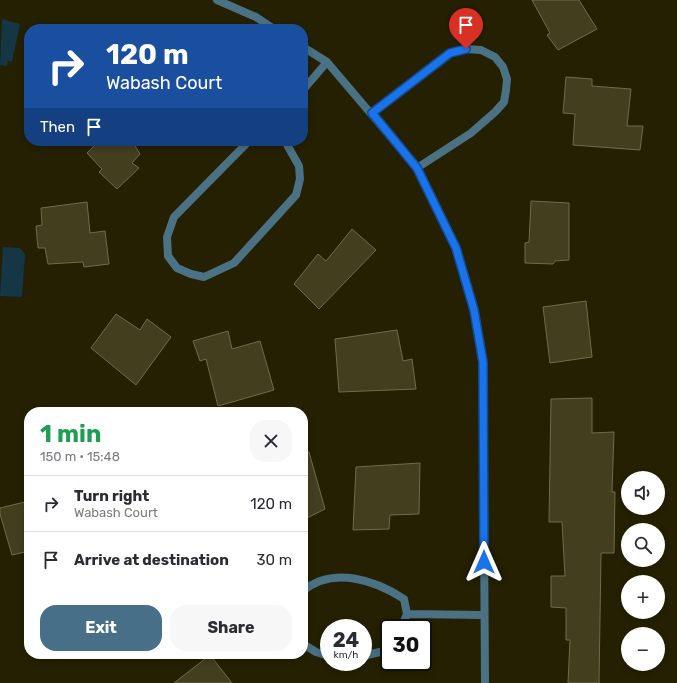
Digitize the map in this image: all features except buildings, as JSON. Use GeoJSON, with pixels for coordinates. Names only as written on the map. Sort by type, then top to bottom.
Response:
{"type":"FeatureCollection","features":[{"type":"Feature","properties":{"kind":"street"},"geometry":{"type":"LineString","coordinates":[[217,0],[256,17],[266,24]]}},
{"type":"Feature","properties":{"kind":"street"},"geometry":{"type":"LineString","coordinates":[[372,113],[450,53],[466,49],[481,50],[495,57],[503,67],[507,79],[504,102],[471,133],[417,168]]}},
{"type":"Feature","properties":{"kind":"street"},"geometry":{"type":"LineString","coordinates":[[308,50],[327,62],[372,113],[417,168],[456,248],[474,310],[482,358],[485,683]]}},
{"type":"Feature","properties":{"kind":"street"},"geometry":{"type":"LineString","coordinates":[[308,84],[327,62]]}},
{"type":"Feature","properties":{"kind":"street"},"geometry":{"type":"LineString","coordinates":[[244,146],[174,217],[166,237],[168,256],[177,268],[191,274],[204,277],[234,263],[296,195],[300,179],[299,166],[288,146]]}},
{"type":"Feature","properties":{"kind":"street"},"geometry":{"type":"LineString","coordinates":[[308,588],[321,580],[336,578],[366,580],[387,587],[404,599],[407,614],[404,619]]}},
{"type":"Feature","properties":{"kind":"street"},"geometry":{"type":"LineString","coordinates":[[407,614],[484,615]]}},
{"type":"Feature","properties":{"kind":"street"},"geometry":{"type":"LineString","coordinates":[[308,647],[320,653]]}},
{"type":"Feature","properties":{"kind":"water"},"geometry":{"type":"Polygon","coordinates":[[[2,19],[20,24],[12,62],[8,61],[7,66],[0,65],[2,19]]]}},
{"type":"Feature","properties":{"kind":"water"},"geometry":{"type":"Polygon","coordinates":[[[3,247],[20,248],[25,254],[22,297],[0,296],[3,247]]]}},
{"type":"Feature","properties":{"kind":"route"},"geometry":{"type":"LineString","coordinates":[[466,49],[450,53],[372,113],[417,168],[456,248],[474,310],[483,362],[484,562]]}}]}
